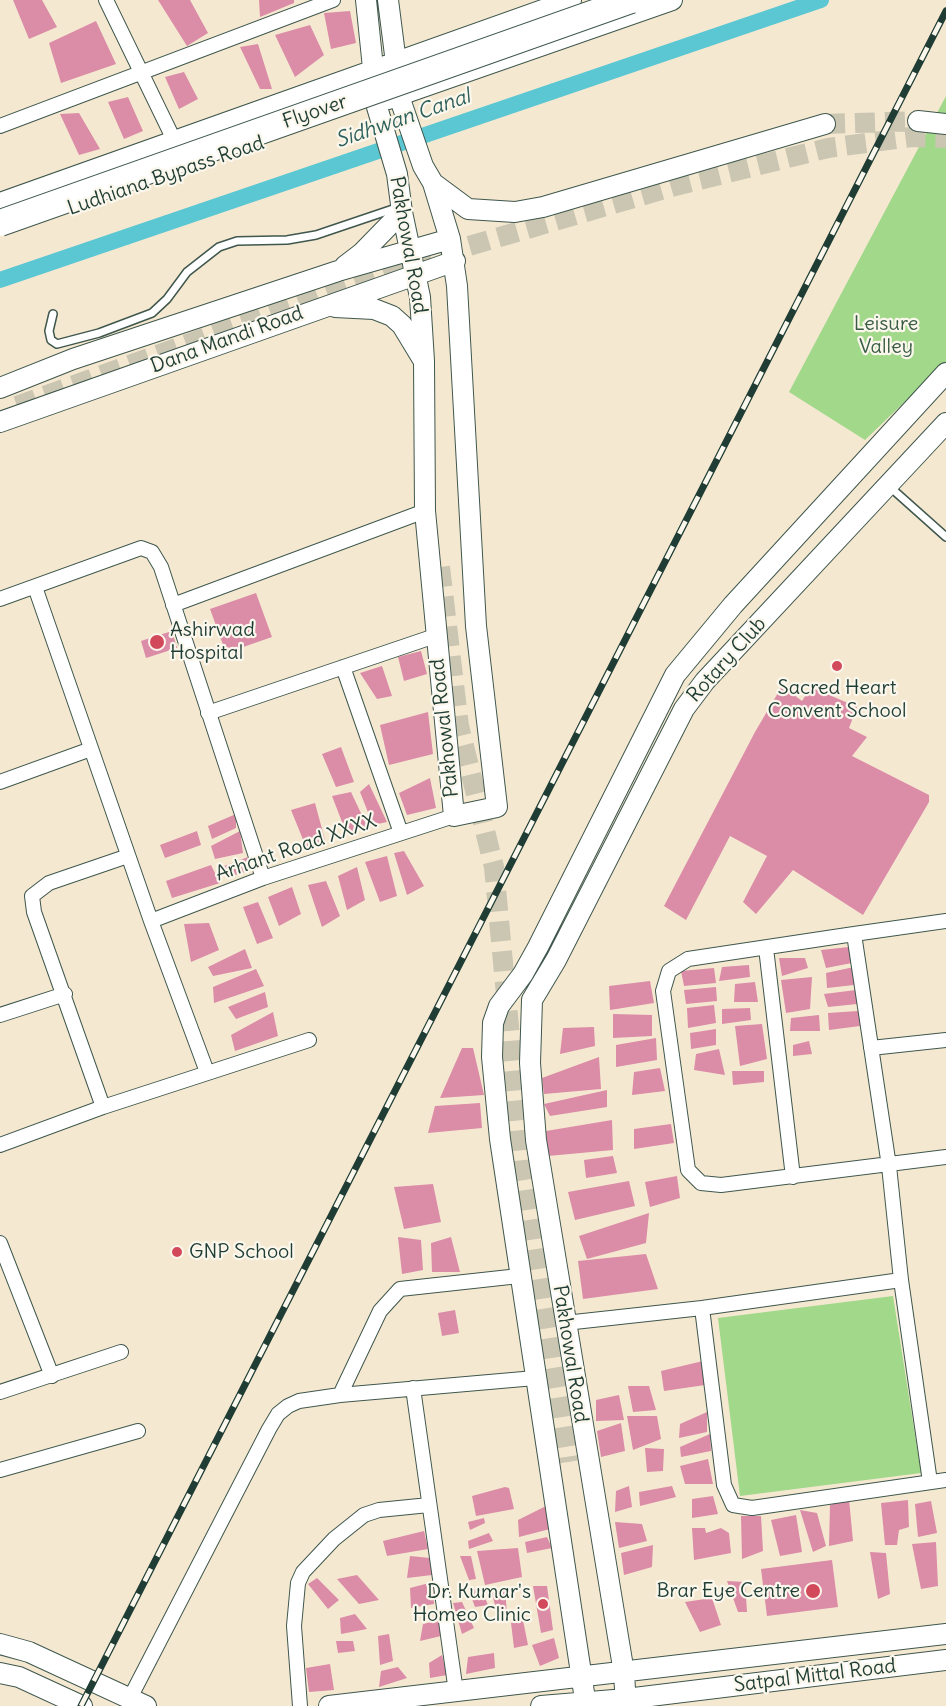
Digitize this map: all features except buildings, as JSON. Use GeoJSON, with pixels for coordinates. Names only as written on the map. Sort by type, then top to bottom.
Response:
{"type":"FeatureCollection","features":[{"type":"Feature","properties":{"kind":"highway","name":"Flyover"},"geometry":{"type":"LineString","coordinates":[[0,223],[631,0]]}},
{"type":"Feature","properties":{"kind":"street"},"geometry":{"type":"LineString","coordinates":[[106,0],[175,141]]}},
{"type":"Feature","properties":{"kind":"street"},"geometry":{"type":"LineString","coordinates":[[0,126],[333,0]]}},
{"type":"Feature","properties":{"kind":"street","name":"Pakhowal Road"},"geometry":{"type":"LineString","coordinates":[[366,0],[376,105],[397,174],[401,209],[410,251],[423,271],[420,297],[424,361],[425,511],[435,636],[454,816],[496,807],[476,626],[455,261],[450,239],[400,99],[388,0]]}},
{"type":"Feature","properties":{"kind":"street","name":"Ludhiana Bypass Road"},"geometry":{"type":"LineString","coordinates":[[0,203],[571,0]]}},
{"type":"Feature","properties":{"kind":"street","name":"Ludhiana Bypass Road"},"geometry":{"type":"LineString","coordinates":[[0,235],[376,105],[400,99],[672,0]]}},
{"type":"Feature","properties":{"kind":"street"},"geometry":{"type":"LineString","coordinates":[[918,121],[946,124]]}},
{"type":"Feature","properties":{"kind":"street"},"geometry":{"type":"LineString","coordinates":[[428,175],[468,209],[515,212],[543,207],[825,124]]}},
{"type":"Feature","properties":{"kind":"street"},"geometry":{"type":"LineString","coordinates":[[338,271],[362,253],[401,209]]}},
{"type":"Feature","properties":{"kind":"street"},"geometry":{"type":"LineString","coordinates":[[0,388],[73,359],[338,271],[450,239]]}},
{"type":"Feature","properties":{"kind":"street","name":"Dana Mandi Road"},"geometry":{"type":"LineString","coordinates":[[0,422],[455,261]]}},
{"type":"Feature","properties":{"kind":"street"},"geometry":{"type":"LineString","coordinates":[[423,271],[428,333]]}},
{"type":"Feature","properties":{"kind":"street"},"geometry":{"type":"LineString","coordinates":[[321,307],[374,309],[392,315],[402,325],[424,361]]}},
{"type":"Feature","properties":{"kind":"street"},"geometry":{"type":"LineString","coordinates":[[556,960],[538,947],[675,675],[733,605],[946,373]]}},
{"type":"Feature","properties":{"kind":"street"},"geometry":{"type":"LineString","coordinates":[[684,709],[681,686],[690,670],[946,393]]}},
{"type":"Feature","properties":{"kind":"street","name":"Rotary Club"},"geometry":{"type":"LineString","coordinates":[[532,1000],[556,960],[684,709],[705,681],[946,423]]}},
{"type":"Feature","properties":{"kind":"street"},"geometry":{"type":"LineString","coordinates":[[173,605],[425,511]]}},
{"type":"Feature","properties":{"kind":"street"},"geometry":{"type":"LineString","coordinates":[[0,599],[141,549],[147,549],[157,559],[263,878]]}},
{"type":"Feature","properties":{"kind":"street"},"geometry":{"type":"LineString","coordinates":[[35,587],[151,921],[207,1072]]}},
{"type":"Feature","properties":{"kind":"street"},"geometry":{"type":"LineString","coordinates":[[208,713],[435,636]]}},
{"type":"Feature","properties":{"kind":"street"},"geometry":{"type":"LineString","coordinates":[[343,667],[401,833]]}},
{"type":"Feature","properties":{"kind":"street"},"geometry":{"type":"LineString","coordinates":[[0,782],[91,750]]}},
{"type":"Feature","properties":{"kind":"street","name":"Arhant Road XXXX"},"geometry":{"type":"LineString","coordinates":[[151,921],[263,878],[454,816]]}},
{"type":"Feature","properties":{"kind":"street"},"geometry":{"type":"LineString","coordinates":[[103,1107],[65,994],[34,912],[32,896],[49,883],[128,856]]}},
{"type":"Feature","properties":{"kind":"street"},"geometry":{"type":"LineString","coordinates":[[946,921],[688,959],[669,971],[663,992],[686,1161],[694,1178],[701,1183],[721,1185],[946,1158]]}},
{"type":"Feature","properties":{"kind":"street"},"geometry":{"type":"LineString","coordinates":[[854,934],[889,1166],[901,1280],[930,1482]]}},
{"type":"Feature","properties":{"kind":"street","name":"Pakhowal Road"},"geometry":{"type":"LineString","coordinates":[[538,947],[500,1006],[493,1023],[494,1091],[519,1276],[579,1678],[585,1703]]}},
{"type":"Feature","properties":{"kind":"street"},"geometry":{"type":"LineString","coordinates":[[766,948],[793,1177]]}},
{"type":"Feature","properties":{"kind":"street"},"geometry":{"type":"LineString","coordinates":[[0,1015],[65,994]]}},
{"type":"Feature","properties":{"kind":"street","name":"Pakhowal Road"},"geometry":{"type":"LineString","coordinates":[[532,1000],[530,1063],[536,1140],[624,1672],[626,1703]]}},
{"type":"Feature","properties":{"kind":"street"},"geometry":{"type":"LineString","coordinates":[[0,1145],[103,1107],[309,1040]]}},
{"type":"Feature","properties":{"kind":"street"},"geometry":{"type":"LineString","coordinates":[[871,1048],[946,1040]]}},
{"type":"Feature","properties":{"kind":"street"},"geometry":{"type":"LineString","coordinates":[[0,1243],[51,1376]]}},
{"type":"Feature","properties":{"kind":"street"},"geometry":{"type":"LineString","coordinates":[[340,1395],[380,1311],[400,1289],[519,1276]]}},
{"type":"Feature","properties":{"kind":"street"},"geometry":{"type":"LineString","coordinates":[[565,1323],[702,1308],[901,1280]]}},
{"type":"Feature","properties":{"kind":"street"},"geometry":{"type":"LineString","coordinates":[[702,1308],[724,1485],[734,1505],[752,1508],[946,1480]]}},
{"type":"Feature","properties":{"kind":"street"},"geometry":{"type":"LineString","coordinates":[[0,1392],[121,1352]]}},
{"type":"Feature","properties":{"kind":"street"},"geometry":{"type":"LineString","coordinates":[[0,1644],[29,1652],[138,1702],[278,1414],[299,1401],[340,1395],[535,1378]]}},
{"type":"Feature","properties":{"kind":"street"},"geometry":{"type":"LineString","coordinates":[[413,1388],[456,1692]]}},
{"type":"Feature","properties":{"kind":"street"},"geometry":{"type":"LineString","coordinates":[[0,1470],[138,1431]]}},
{"type":"Feature","properties":{"kind":"street"},"geometry":{"type":"LineString","coordinates":[[300,1706],[294,1626],[297,1583],[303,1572],[334,1539],[364,1515],[379,1510],[429,1505]]}},
{"type":"Feature","properties":{"kind":"street","name":"Satpal Mittal Road"},"geometry":{"type":"LineString","coordinates":[[329,1706],[946,1634]]}},
{"type":"Feature","properties":{"kind":"street","name":"Satpal Mittal Road"},"geometry":{"type":"LineString","coordinates":[[541,1706],[626,1703],[946,1660]]}},
{"type":"Feature","properties":{"kind":"street"},"geometry":{"type":"LineString","coordinates":[[0,1673],[19,1677],[53,1699],[82,1706]]}},
{"type":"Feature","properties":{"kind":"lane"},"geometry":{"type":"LineString","coordinates":[[53,314],[49,331],[54,342],[63,344],[81,339],[152,313],[167,300],[187,272],[219,247],[237,241],[287,240],[316,235],[401,209]]}},
{"type":"Feature","properties":{"kind":"lane"},"geometry":{"type":"LineString","coordinates":[[888,485],[946,537]]}},
{"type":"Feature","properties":{"kind":"green space","name":"Leisure Valley"},"geometry":{"type":"Polygon","coordinates":[[[946,96],[946,362],[865,440],[789,392],[946,96]]]}},
{"type":"Feature","properties":{"kind":"green space"},"geometry":{"type":"Polygon","coordinates":[[[893,1296],[921,1473],[740,1496],[718,1318],[893,1296]]]}},
{"type":"Feature","properties":{"kind":"waterway","name":"Sidhwan Canal"},"geometry":{"type":"LineString","coordinates":[[0,280],[821,0]]}},
{"type":"Feature","properties":{"kind":"tunnel"},"geometry":{"type":"LineString","coordinates":[[825,124],[918,121]]}},
{"type":"Feature","properties":{"kind":"tunnel"},"geometry":{"type":"LineString","coordinates":[[17,406],[407,264],[675,186],[828,148],[911,137],[946,138]]}},
{"type":"Feature","properties":{"kind":"tunnel"},"geometry":{"type":"LineString","coordinates":[[440,567],[459,726],[494,867],[523,1175],[568,1462]]}},
{"type":"Feature","properties":{"kind":"railway"},"geometry":{"type":"LineString","coordinates":[[81,1706],[946,11]]}},
{"type":"Feature","properties":{"kind":"place","name":"Ashirwad Hospital"},"geometry":{"type":"Point","coordinates":[157,642]}},
{"type":"Feature","properties":{"kind":"place","name":"Sacred Heart Convent School"},"geometry":{"type":"Point","coordinates":[837,666]}},
{"type":"Feature","properties":{"kind":"place","name":"GNP School"},"geometry":{"type":"Point","coordinates":[177,1252]}},
{"type":"Feature","properties":{"kind":"place","name":"Brar Eye Centre"},"geometry":{"type":"Point","coordinates":[813,1591]}},
{"type":"Feature","properties":{"kind":"place","name":"Dr. Kumar's Homeo Clinic"},"geometry":{"type":"Point","coordinates":[543,1604]}}]}
